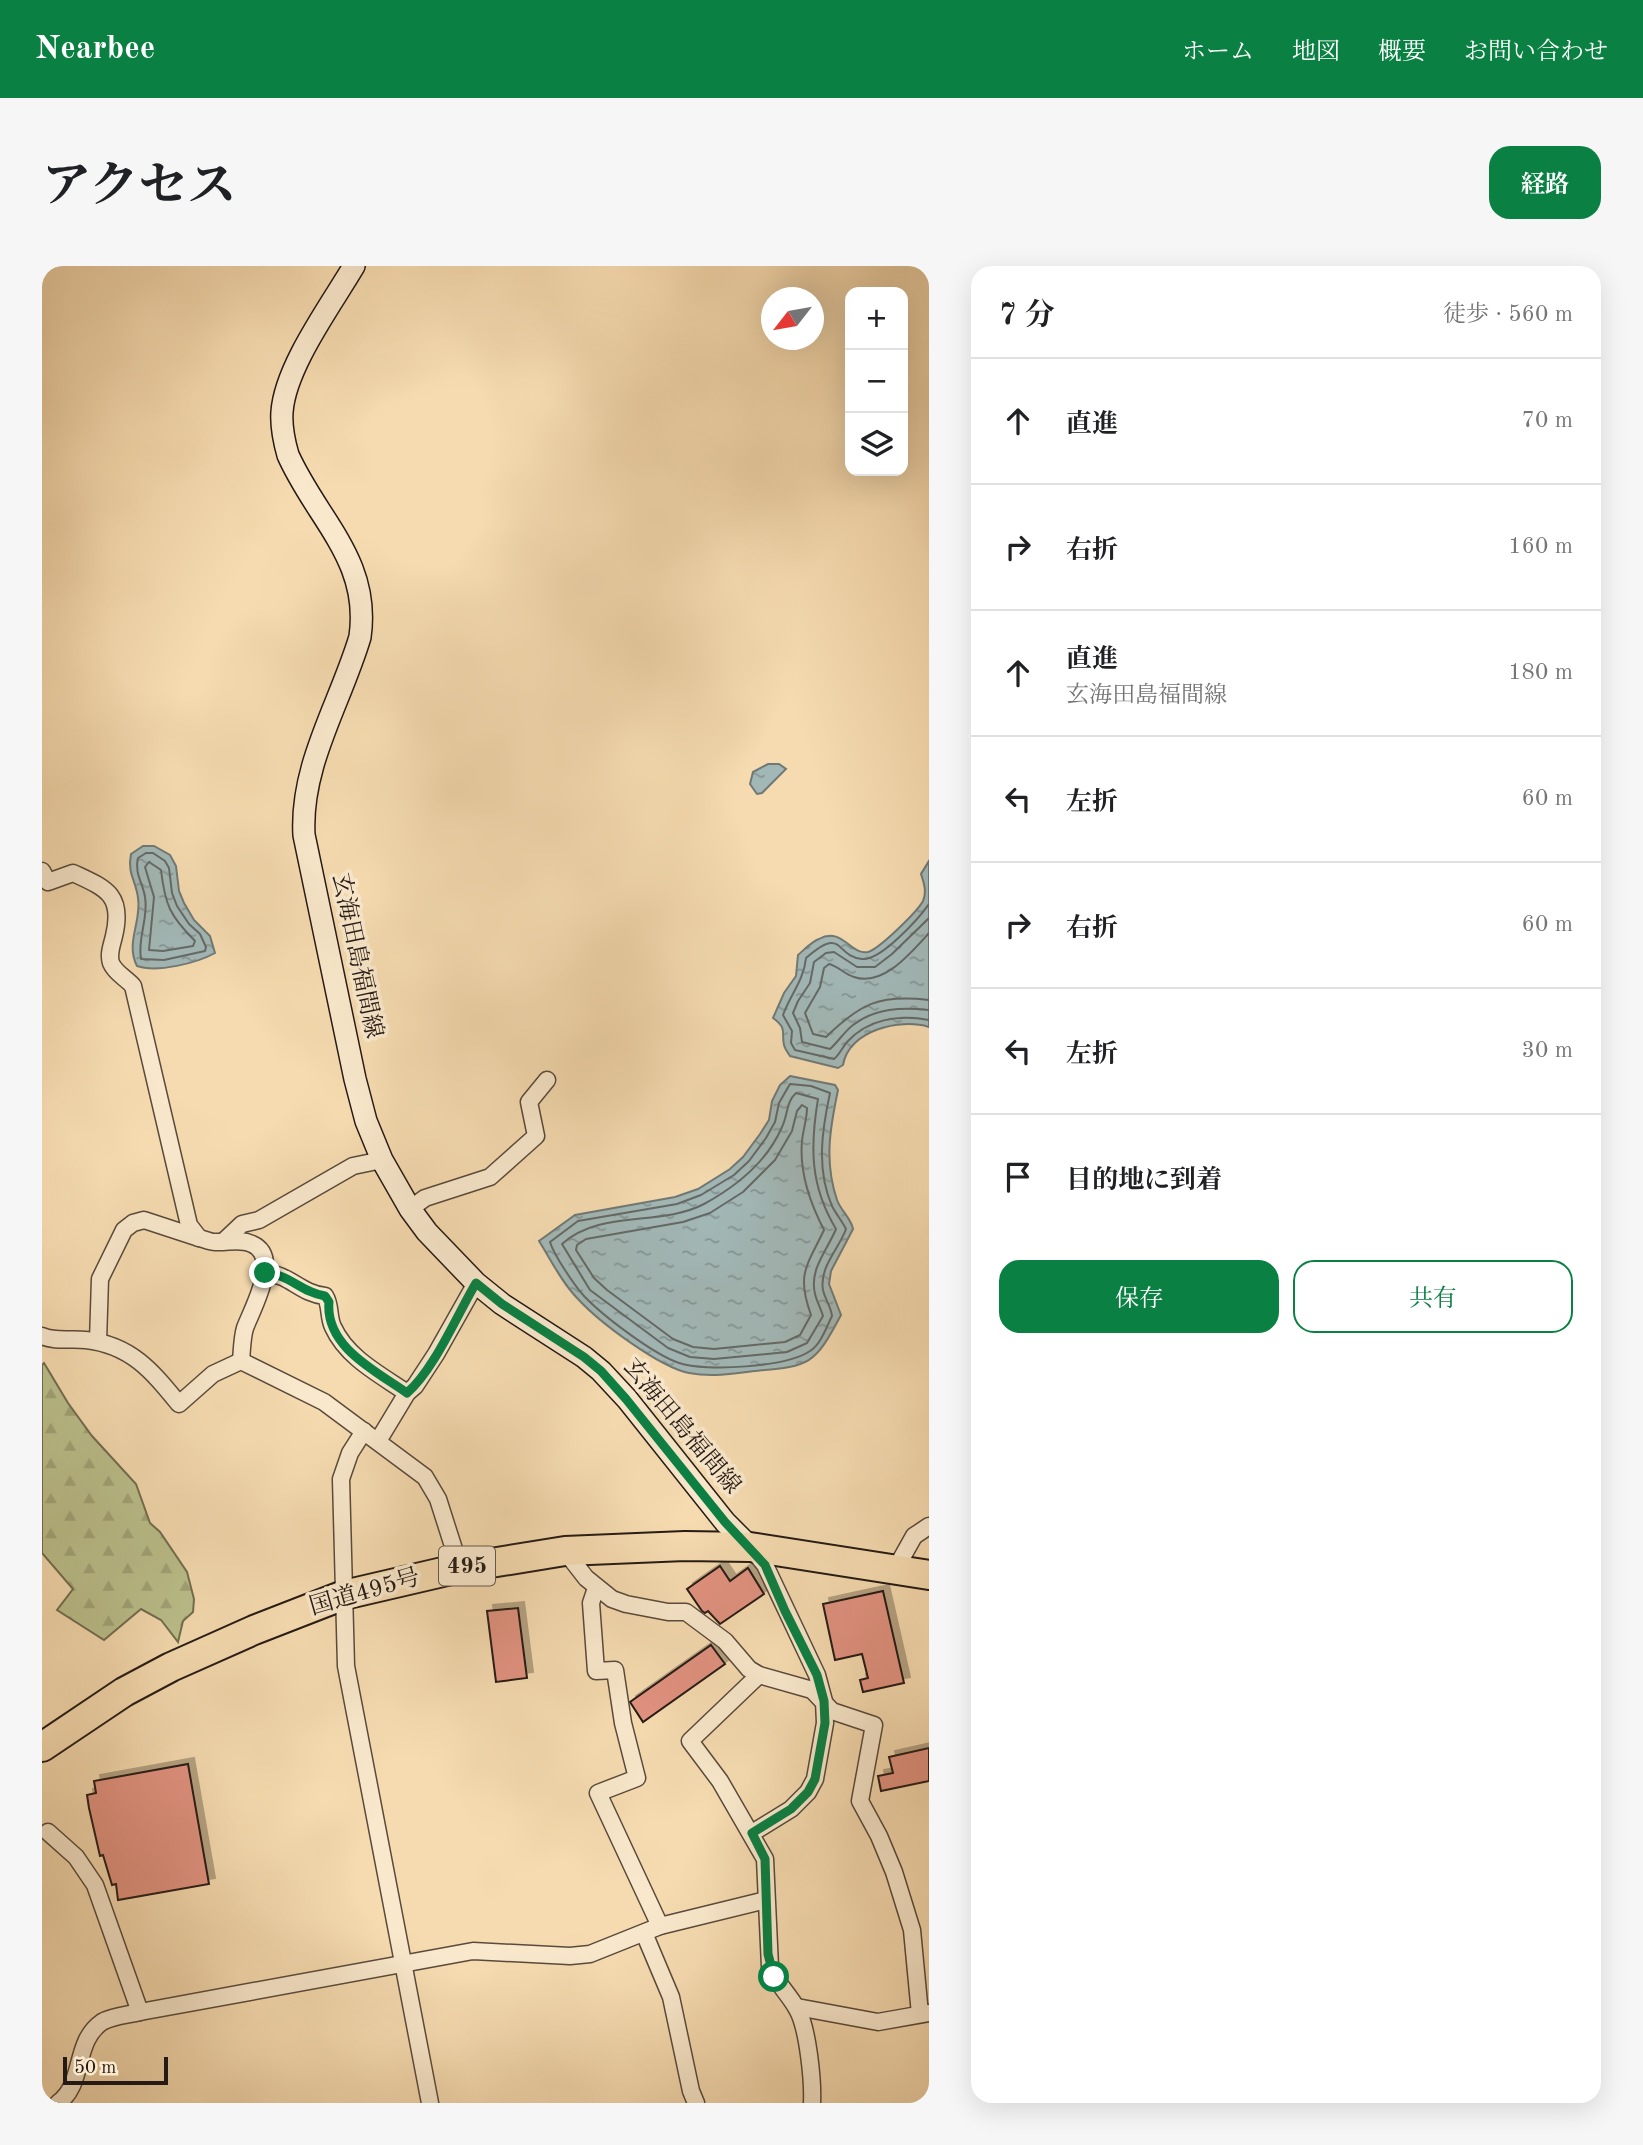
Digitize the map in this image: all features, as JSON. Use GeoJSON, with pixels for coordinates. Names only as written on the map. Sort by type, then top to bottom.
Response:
{"type":"FeatureCollection","features":[{"type":"Feature","properties":{"kind":"highway","name":"国道495号"},"geometry":{"type":"LineString","coordinates":[[42,1748],[124,1692],[171,1667],[254,1630],[344,1595],[460,1567],[565,1551],[685,1546],[750,1547],[929,1575]]}},
{"type":"Feature","properties":{"kind":"main road","name":"玄海田島福間線"},"geometry":{"type":"LineString","coordinates":[[354,266],[296,365],[282,412],[284,440],[294,469],[349,559],[362,598],[360,638],[310,770],[303,811],[304,835],[366,1121],[382,1160],[410,1209],[444,1251],[502,1304],[601,1371],[725,1522],[750,1547]]}},
{"type":"Feature","properties":{"kind":"street"},"geometry":{"type":"LineString","coordinates":[[42,871],[48,882],[73,873],[106,888],[113,900],[116,920],[111,964],[133,986],[190,1225],[199,1238]]}},
{"type":"Feature","properties":{"kind":"street"},"geometry":{"type":"LineString","coordinates":[[410,1209],[425,1198],[490,1177],[536,1136],[529,1102],[547,1080]]}},
{"type":"Feature","properties":{"kind":"street"},"geometry":{"type":"LineString","coordinates":[[224,1241],[242,1224],[259,1220],[353,1166],[382,1160]]}},
{"type":"Feature","properties":{"kind":"street"},"geometry":{"type":"LineString","coordinates":[[98,1341],[100,1279],[124,1230],[132,1223],[144,1220],[215,1242],[239,1241],[259,1248],[265,1273],[264,1282],[244,1331],[241,1361]]}},
{"type":"Feature","properties":{"kind":"street"},"geometry":{"type":"LineString","coordinates":[[265,1273],[275,1273],[310,1294],[325,1296],[329,1302],[328,1311],[332,1325],[341,1341],[353,1354],[407,1393]]}},
{"type":"Feature","properties":{"kind":"street"},"geometry":{"type":"LineString","coordinates":[[377,1441],[407,1393],[415,1387],[436,1354],[476,1283]]}},
{"type":"Feature","properties":{"kind":"street"},"geometry":{"type":"LineString","coordinates":[[42,1336],[98,1341],[129,1354],[146,1365],[179,1404],[213,1374],[241,1361]]}},
{"type":"Feature","properties":{"kind":"street"},"geometry":{"type":"LineString","coordinates":[[241,1361],[324,1402],[425,1477],[438,1499],[460,1567]]}},
{"type":"Feature","properties":{"kind":"street"},"geometry":{"type":"LineString","coordinates":[[364,1431],[350,1453],[341,1479],[346,1666],[430,2103]]}},
{"type":"Feature","properties":{"kind":"street"},"geometry":{"type":"LineString","coordinates":[[895,1570],[914,1536],[929,1525]]}},
{"type":"Feature","properties":{"kind":"street"},"geometry":{"type":"LineString","coordinates":[[750,1547],[765,1565],[817,1675],[824,1701],[825,1723],[815,1779],[808,1792],[791,1809],[752,1833]]}},
{"type":"Feature","properties":{"kind":"street"},"geometry":{"type":"LineString","coordinates":[[565,1551],[596,1588],[612,1599],[667,1612],[686,1612],[725,1641],[749,1669],[760,1675],[812,1690],[832,1711],[874,1725],[860,1801],[894,1872],[912,1930],[925,2013],[878,2022],[797,2007]]}},
{"type":"Feature","properties":{"kind":"street"},"geometry":{"type":"LineString","coordinates":[[596,1588],[591,1603],[596,1671],[615,1670],[637,1778],[598,1793],[660,1926]]}},
{"type":"Feature","properties":{"kind":"street"},"geometry":{"type":"LineString","coordinates":[[760,1675],[690,1741],[720,1781],[765,1859],[770,1967],[803,2019],[812,2103]]}},
{"type":"Feature","properties":{"kind":"street"},"geometry":{"type":"LineString","coordinates":[[48,1832],[76,1857],[95,1885],[139,2012]]}},
{"type":"Feature","properties":{"kind":"street"},"geometry":{"type":"LineString","coordinates":[[58,2103],[69,2095],[81,2052],[88,2038],[104,2021],[139,2012],[473,1951],[570,1956],[590,1954],[660,1926],[766,1900]]}},
{"type":"Feature","properties":{"kind":"street"},"geometry":{"type":"LineString","coordinates":[[644,1933],[671,1997],[696,2103]]}},
{"type":"Feature","properties":{"kind":"green space"},"geometry":{"type":"Polygon","coordinates":[[[44,1363],[92,1436],[136,1484],[150,1523],[160,1532],[187,1572],[194,1599],[193,1612],[183,1621],[178,1642],[161,1620],[141,1609],[104,1640],[57,1610],[73,1589],[42,1553],[44,1363]]]}},
{"type":"Feature","properties":{"kind":"water"},"geometry":{"type":"Polygon","coordinates":[[[768,764],[779,764],[786,769],[762,793],[757,794],[750,784],[753,772],[768,764]]]}},
{"type":"Feature","properties":{"kind":"water"},"geometry":{"type":"Polygon","coordinates":[[[143,846],[154,846],[170,855],[176,866],[179,891],[184,903],[194,920],[210,936],[215,953],[177,966],[137,966],[133,940],[139,907],[130,861],[131,854],[143,846]]]}},
{"type":"Feature","properties":{"kind":"water"},"geometry":{"type":"Polygon","coordinates":[[[929,861],[929,1027],[904,1024],[865,1035],[855,1043],[847,1053],[843,1065],[838,1068],[790,1056],[784,1045],[782,1028],[773,1018],[784,993],[796,976],[798,955],[813,942],[827,936],[840,938],[862,952],[868,952],[880,944],[906,921],[923,901],[925,891],[921,874],[929,861]]]}},
{"type":"Feature","properties":{"kind":"water"},"geometry":{"type":"Polygon","coordinates":[[[790,1076],[835,1085],[838,1090],[829,1159],[837,1200],[853,1229],[831,1271],[829,1284],[841,1315],[824,1345],[799,1365],[722,1375],[689,1373],[676,1369],[646,1353],[588,1309],[572,1293],[539,1241],[575,1215],[675,1197],[698,1189],[730,1169],[760,1134],[769,1120],[772,1101],[780,1085],[790,1076]]]}},
{"type":"Feature","properties":{"kind":"building"},"geometry":{"type":"Polygon","coordinates":[[[720,1566],[730,1581],[748,1568],[764,1594],[720,1624],[708,1611],[702,1611],[687,1589],[720,1566]]]}},
{"type":"Feature","properties":{"kind":"building"},"geometry":{"type":"Polygon","coordinates":[[[883,1591],[904,1683],[863,1692],[860,1680],[868,1678],[862,1654],[835,1660],[823,1604],[883,1591]]]}},
{"type":"Feature","properties":{"kind":"building"},"geometry":{"type":"Polygon","coordinates":[[[518,1608],[527,1678],[496,1682],[487,1611],[518,1608]]]}},
{"type":"Feature","properties":{"kind":"building"},"geometry":{"type":"Polygon","coordinates":[[[711,1645],[725,1664],[643,1722],[630,1702],[711,1645]]]}},
{"type":"Feature","properties":{"kind":"building"},"geometry":{"type":"Polygon","coordinates":[[[929,1748],[929,1781],[881,1791],[878,1776],[893,1773],[889,1757],[929,1748]]]}},
{"type":"Feature","properties":{"kind":"building"},"geometry":{"type":"Polygon","coordinates":[[[188,1764],[209,1884],[118,1900],[116,1884],[112,1885],[103,1855],[100,1856],[89,1808],[87,1795],[96,1793],[94,1781],[188,1764]]]}},
{"type":"Feature","properties":{"kind":"route"},"geometry":{"type":"LineString","coordinates":[[265,1273],[275,1273],[310,1294],[325,1296],[329,1302],[328,1311],[332,1325],[341,1341],[353,1354],[407,1393],[415,1387],[436,1354],[476,1283],[502,1304],[601,1371],[725,1522],[765,1565],[817,1675],[824,1701],[825,1723],[815,1779],[808,1792],[791,1809],[752,1833],[765,1859],[768,1954],[774,1977]]}}]}
